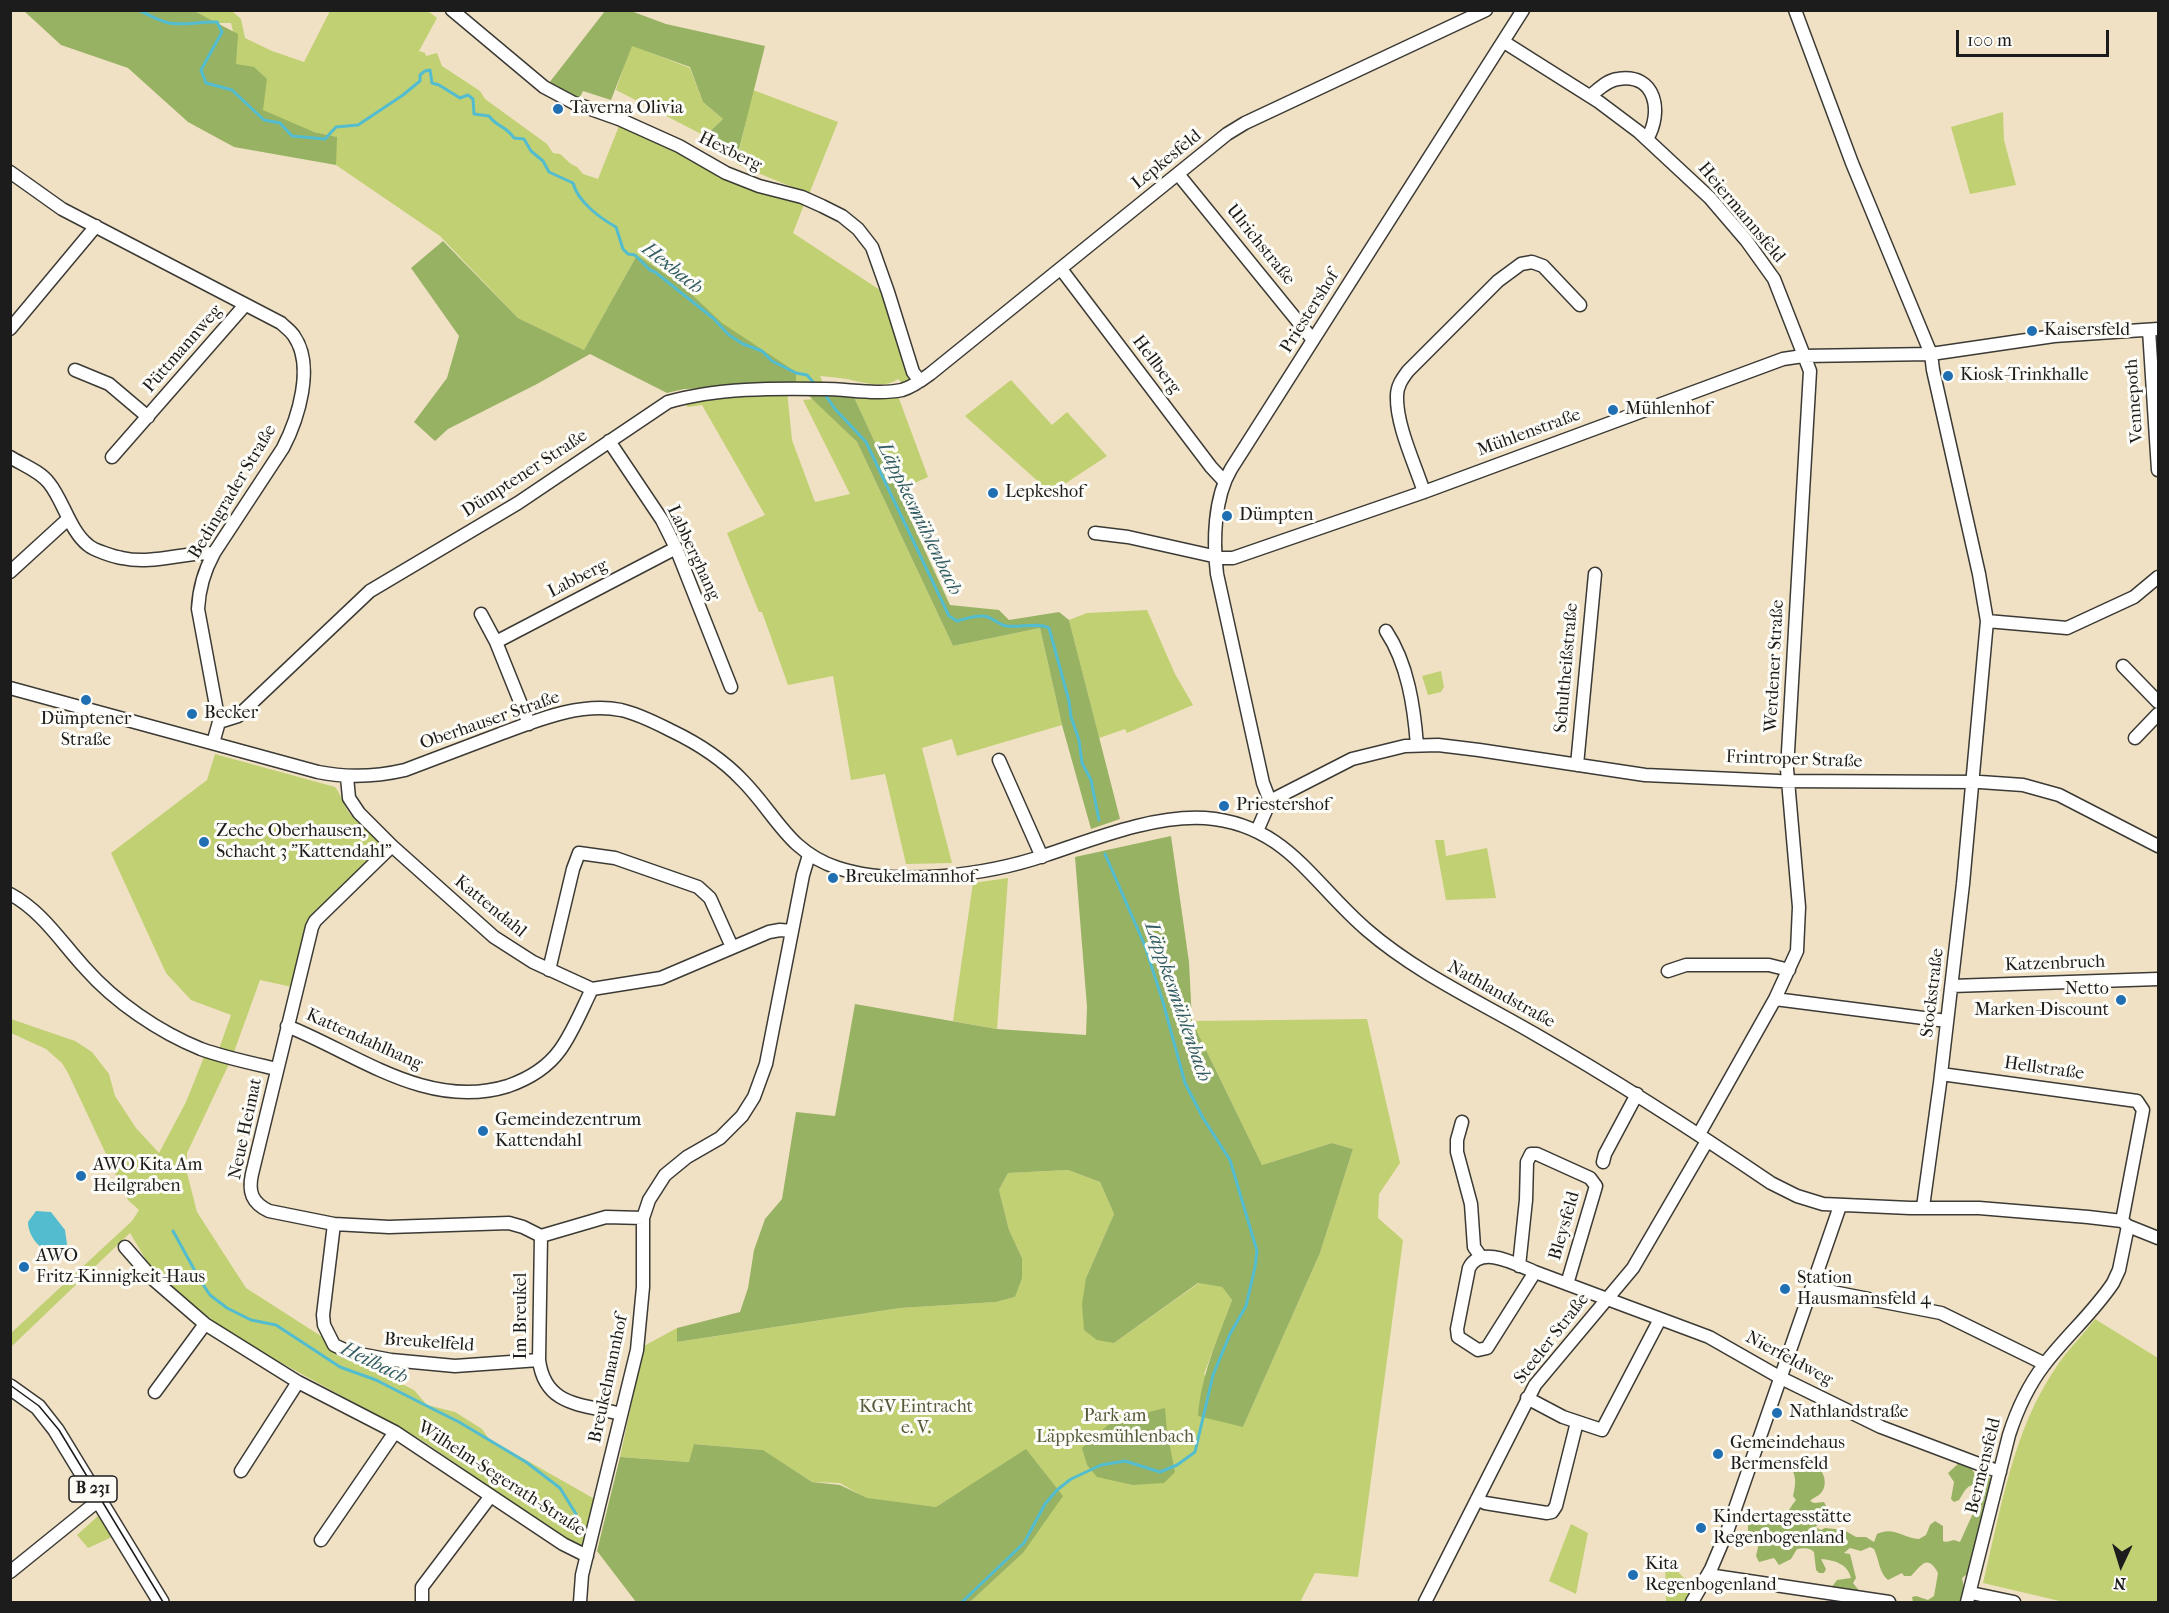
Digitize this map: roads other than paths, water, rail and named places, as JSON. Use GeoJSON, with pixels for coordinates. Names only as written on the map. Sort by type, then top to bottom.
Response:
{"type":"FeatureCollection","features":[{"type":"Feature","properties":{"kind":"main road","name":"B 231"},"geometry":{"type":"LineString","coordinates":[[10,1387],[44,1413],[161,1602]]}},
{"type":"Feature","properties":{"kind":"street","name":"Hexberg"},"geometry":{"type":"LineString","coordinates":[[452,10],[514,63],[554,92],[574,103],[619,119],[669,142],[726,173],[759,186],[802,197],[842,216],[858,229],[872,247],[913,372],[920,381]]}},
{"type":"Feature","properties":{"kind":"street","name":"Lepkesfeld"},"geometry":{"type":"LineString","coordinates":[[902,390],[920,381],[1227,134],[1245,123],[1486,10]]}},
{"type":"Feature","properties":{"kind":"street","name":"Priestershof"},"geometry":{"type":"LineString","coordinates":[[1269,801],[1263,783],[1215,557],[1224,481],[1523,10]]}},
{"type":"Feature","properties":{"kind":"street"},"geometry":{"type":"LineString","coordinates":[[1795,10],[1852,164],[1931,354],[1987,621],[1974,783]]}},
{"type":"Feature","properties":{"kind":"street","name":"Heiermannsfeld"},"geometry":{"type":"LineString","coordinates":[[1504,42],[1590,96],[1647,139],[1710,198],[1764,264],[1779,289],[1803,356]]}},
{"type":"Feature","properties":{"kind":"street"},"geometry":{"type":"LineString","coordinates":[[1590,96],[1618,79],[1630,79],[1643,85],[1652,94],[1657,108],[1655,123],[1647,139]]}},
{"type":"Feature","properties":{"kind":"street","name":"Bedingrader Straße"},"geometry":{"type":"LineString","coordinates":[[10,172],[62,209],[281,323],[294,336],[301,350],[304,368],[299,404],[291,432],[207,565],[199,592],[198,609],[219,722],[213,743]]}},
{"type":"Feature","properties":{"kind":"street","name":"Ulrichstraße"},"geometry":{"type":"LineString","coordinates":[[1178,174],[1313,340]]}},
{"type":"Feature","properties":{"kind":"street"},"geometry":{"type":"LineString","coordinates":[[12,324],[96,226]]}},
{"type":"Feature","properties":{"kind":"street"},"geometry":{"type":"LineString","coordinates":[[1424,492],[1398,416],[1398,391],[1401,380],[1408,371],[1498,281],[1521,264],[1532,262],[1543,266],[1580,304]]}},
{"type":"Feature","properties":{"kind":"street","name":"Hellberg"},"geometry":{"type":"LineString","coordinates":[[1061,269],[1224,481]]}},
{"type":"Feature","properties":{"kind":"street","name":"Püttmannweg"},"geometry":{"type":"LineString","coordinates":[[112,457],[245,305]]}},
{"type":"Feature","properties":{"kind":"street","name":"Mühlenstraße"},"geometry":{"type":"LineString","coordinates":[[1095,533],[1128,537],[1228,559],[1424,492],[1775,362],[1803,356],[1931,354],[2054,336],[2154,330]]}},
{"type":"Feature","properties":{"kind":"street","name":"Vennepoth"},"geometry":{"type":"LineString","coordinates":[[2154,330],[2158,470]]}},
{"type":"Feature","properties":{"kind":"street","name":"Werdener Straße"},"geometry":{"type":"LineString","coordinates":[[1703,1137],[1796,957],[1799,937],[1790,781],[1787,769],[1810,374],[1803,356]]}},
{"type":"Feature","properties":{"kind":"street","name":"Püttmannweg"},"geometry":{"type":"LineString","coordinates":[[75,370],[109,384],[148,417]]}},
{"type":"Feature","properties":{"kind":"street","name":"Dümptener Straße"},"geometry":{"type":"LineString","coordinates":[[219,722],[238,716],[370,591],[518,503],[668,402],[690,395],[798,389],[902,390]]}},
{"type":"Feature","properties":{"kind":"street","name":"Labberghang"},"geometry":{"type":"LineString","coordinates":[[609,441],[662,520],[676,548],[731,687]]}},
{"type":"Feature","properties":{"kind":"street"},"geometry":{"type":"LineString","coordinates":[[10,458],[34,471],[48,482],[68,519],[88,546],[123,559],[160,560],[198,552],[214,553]]}},
{"type":"Feature","properties":{"kind":"street"},"geometry":{"type":"LineString","coordinates":[[10,572],[68,519]]}},
{"type":"Feature","properties":{"kind":"street","name":"Labberg"},"geometry":{"type":"LineString","coordinates":[[496,642],[676,548]]}},
{"type":"Feature","properties":{"kind":"street","name":"Schultheißstraße"},"geometry":{"type":"LineString","coordinates":[[1577,765],[1595,574]]}},
{"type":"Feature","properties":{"kind":"street"},"geometry":{"type":"LineString","coordinates":[[1987,621],[2067,628],[2134,597],[2158,577]]}},
{"type":"Feature","properties":{"kind":"street"},"geometry":{"type":"LineString","coordinates":[[481,614],[496,642],[529,724]]}},
{"type":"Feature","properties":{"kind":"street"},"geometry":{"type":"LineString","coordinates":[[1386,632],[1398,649],[1414,713],[1417,745]]}},
{"type":"Feature","properties":{"kind":"street"},"geometry":{"type":"LineString","coordinates":[[2123,666],[2158,702]]}},
{"type":"Feature","properties":{"kind":"street","name":"Oberhauser Straße"},"geometry":{"type":"LineString","coordinates":[[10,688],[318,772],[347,777],[384,775],[405,770],[568,711],[620,710],[643,717],[693,741],[742,780],[795,844],[809,855],[838,868],[881,877],[971,874],[1042,857],[1137,827],[1183,819],[1219,820],[1257,831],[1277,843],[1292,855],[1354,918]]}},
{"type":"Feature","properties":{"kind":"street"},"geometry":{"type":"LineString","coordinates":[[2135,738],[2158,714]]}},
{"type":"Feature","properties":{"kind":"street","name":"Frintroper Straße"},"geometry":{"type":"LineString","coordinates":[[1269,801],[1352,759],[1417,745],[1465,748],[1645,775],[1790,781],[2023,785],[2052,792],[2158,846]]}},
{"type":"Feature","properties":{"kind":"street"},"geometry":{"type":"LineString","coordinates":[[999,760],[1042,857]]}},
{"type":"Feature","properties":{"kind":"street","name":"Kattendahl"},"geometry":{"type":"LineString","coordinates":[[347,777],[349,798],[353,806],[392,846],[494,937],[549,970],[592,988]]}},
{"type":"Feature","properties":{"kind":"street","name":"Stockstraße"},"geometry":{"type":"LineString","coordinates":[[1923,1207],[1952,986],[1974,783]]}},
{"type":"Feature","properties":{"kind":"street"},"geometry":{"type":"LineString","coordinates":[[1257,831],[1269,801]]}},
{"type":"Feature","properties":{"kind":"street","name":"Neue Heimat"},"geometry":{"type":"LineString","coordinates":[[392,846],[315,921],[310,933],[250,1182],[253,1199],[260,1207],[269,1211],[334,1224],[389,1227],[509,1223],[541,1236]]}},
{"type":"Feature","properties":{"kind":"street"},"geometry":{"type":"LineString","coordinates":[[549,970],[573,869],[579,853],[615,858],[698,887],[710,898],[732,947]]}},
{"type":"Feature","properties":{"kind":"street","name":"Breukelmannhof"},"geometry":{"type":"LineString","coordinates":[[580,1602],[580,1590],[587,1556],[637,1350],[641,1317],[643,1218],[657,1186],[665,1175],[687,1157],[720,1138],[742,1116],[754,1097],[766,1064],[809,855]]}},
{"type":"Feature","properties":{"kind":"street"},"geometry":{"type":"LineString","coordinates":[[10,894],[30,906],[105,988],[159,1027],[225,1057],[277,1069]]}},
{"type":"Feature","properties":{"kind":"street","name":"Nathlandstraße"},"geometry":{"type":"LineString","coordinates":[[1354,918],[1390,949],[1422,972],[1531,1031],[1636,1094],[1781,1189],[1812,1202],[1840,1206],[1979,1208],[2125,1224],[2158,1238]]}},
{"type":"Feature","properties":{"kind":"street"},"geometry":{"type":"LineString","coordinates":[[592,988],[661,978],[769,932],[792,931]]}},
{"type":"Feature","properties":{"kind":"street"},"geometry":{"type":"LineString","coordinates":[[1668,971],[1686,965],[1769,965],[1789,969]]}},
{"type":"Feature","properties":{"kind":"street","name":"Katzenbruch"},"geometry":{"type":"LineString","coordinates":[[1952,986],[2158,979]]}},
{"type":"Feature","properties":{"kind":"street","name":"Kattendahlhang"},"geometry":{"type":"LineString","coordinates":[[287,1026],[422,1086],[461,1093],[480,1092],[519,1082],[549,1063],[560,1050],[592,988]]}},
{"type":"Feature","properties":{"kind":"street"},"geometry":{"type":"LineString","coordinates":[[1774,999],[1947,1021]]}},
{"type":"Feature","properties":{"kind":"street","name":"Hellstraße"},"geometry":{"type":"LineString","coordinates":[[1941,1074],[2134,1100],[2140,1103]]}},
{"type":"Feature","properties":{"kind":"street"},"geometry":{"type":"LineString","coordinates":[[1603,1162],[1636,1094]]}},
{"type":"Feature","properties":{"kind":"street","name":"Bermensfeld"},"geometry":{"type":"LineString","coordinates":[[1969,1598],[2009,1435],[2017,1413],[2029,1387],[2045,1364],[2113,1283],[2119,1270],[2143,1110],[2140,1103]]}},
{"type":"Feature","properties":{"kind":"street"},"geometry":{"type":"LineString","coordinates":[[1462,1122],[1457,1140],[1458,1152],[1470,1196],[1474,1247],[1481,1257]]}},
{"type":"Feature","properties":{"kind":"street","name":"Steeler Straße"},"geometry":{"type":"LineString","coordinates":[[1425,1602],[1527,1398],[1549,1366],[1639,1259],[1703,1137]]}},
{"type":"Feature","properties":{"kind":"street","name":"Bleysfeld"},"geometry":{"type":"LineString","coordinates":[[1519,1266],[1526,1200],[1527,1162],[1531,1154],[1538,1154],[1590,1178],[1596,1185],[1567,1284]]}},
{"type":"Feature","properties":{"kind":"street"},"geometry":{"type":"LineString","coordinates":[[1692,1602],[1708,1575],[1728,1529],[1840,1206]]}},
{"type":"Feature","properties":{"kind":"street"},"geometry":{"type":"LineString","coordinates":[[541,1236],[606,1217],[643,1218]]}},
{"type":"Feature","properties":{"kind":"street","name":"Breukelfeld"},"geometry":{"type":"LineString","coordinates":[[334,1224],[323,1314],[324,1325],[334,1345],[342,1350],[382,1359],[434,1365],[455,1366],[539,1360]]}},
{"type":"Feature","properties":{"kind":"street","name":"Im Breukel"},"geometry":{"type":"LineString","coordinates":[[541,1236],[539,1360],[547,1387],[555,1395],[565,1400],[621,1414]]}},
{"type":"Feature","properties":{"kind":"street","name":"Wilhelm-Segerath-Straße"},"geometry":{"type":"LineString","coordinates":[[125,1247],[153,1279],[206,1324],[298,1382],[395,1432],[490,1497],[563,1544],[587,1556]]}},
{"type":"Feature","properties":{"kind":"street","name":"Bleysfeld"},"geometry":{"type":"LineString","coordinates":[[1535,1272],[1487,1348],[1478,1350],[1459,1338],[1457,1335],[1469,1268],[1481,1257],[1497,1258],[1519,1266],[1535,1272],[1567,1284],[1606,1299]]}},
{"type":"Feature","properties":{"kind":"street"},"geometry":{"type":"LineString","coordinates":[[1812,1288],[1941,1313],[2045,1364]]}},
{"type":"Feature","properties":{"kind":"street","name":"Nierfeldweg"},"geometry":{"type":"LineString","coordinates":[[1606,1299],[1716,1340],[1781,1378],[1895,1433],[2000,1472]]}},
{"type":"Feature","properties":{"kind":"street"},"geometry":{"type":"LineString","coordinates":[[1527,1398],[1552,1412],[1602,1430],[1660,1319]]}},
{"type":"Feature","properties":{"kind":"street"},"geometry":{"type":"LineString","coordinates":[[155,1392],[206,1324]]}},
{"type":"Feature","properties":{"kind":"street"},"geometry":{"type":"LineString","coordinates":[[241,1471],[298,1382]]}},
{"type":"Feature","properties":{"kind":"street"},"geometry":{"type":"LineString","coordinates":[[1477,1499],[1485,1503],[1552,1512],[1556,1506],[1577,1422]]}},
{"type":"Feature","properties":{"kind":"street","name":"Wilhelm-Segerath-Straße"},"geometry":{"type":"LineString","coordinates":[[321,1540],[395,1432]]}},
{"type":"Feature","properties":{"kind":"street"},"geometry":{"type":"LineString","coordinates":[[422,1602],[422,1587],[490,1497]]}},
{"type":"Feature","properties":{"kind":"street"},"geometry":{"type":"LineString","coordinates":[[10,1572],[99,1500]]}},
{"type":"Feature","properties":{"kind":"street"},"geometry":{"type":"LineString","coordinates":[[1708,1575],[1889,1602]]}},
{"type":"Feature","properties":{"kind":"street"},"geometry":{"type":"LineString","coordinates":[[1969,1598],[2014,1602]]}},
{"type":"Feature","properties":{"kind":"water"},"geometry":{"type":"Polygon","coordinates":[[[36,1211],[51,1212],[65,1230],[67,1244],[61,1253],[49,1252],[34,1240],[28,1222],[36,1211]]]}},
{"type":"Feature","properties":{"kind":"waterway","name":"Hexbach"},"geometry":{"type":"LineString","coordinates":[[138,10],[169,23],[217,22],[222,32],[201,70],[206,83],[232,90],[264,120],[280,123],[292,136],[325,139],[336,127],[358,125],[403,95],[420,81],[420,75],[430,70],[432,83],[460,98],[468,95],[473,99],[474,114],[489,116],[514,138],[524,139],[531,151],[543,161],[549,172],[573,183],[585,203],[616,227],[623,249],[628,254],[635,255],[650,270],[713,318],[729,335],[743,344],[762,351],[772,361],[796,373],[807,375],[813,382]]}},
{"type":"Feature","properties":{"kind":"waterway","name":"Läppkesmühlenbach"},"geometry":{"type":"LineString","coordinates":[[826,396],[866,442],[949,616],[957,621],[985,616],[1007,626],[1039,625],[1049,628],[1079,740],[1082,763],[1091,780],[1099,820]]}},
{"type":"Feature","properties":{"kind":"waterway","name":"Läppkesmühlenbach"},"geometry":{"type":"LineString","coordinates":[[962,1602],[1024,1543],[1045,1504],[1071,1479],[1101,1465],[1125,1461],[1160,1472],[1177,1465],[1195,1452],[1213,1375],[1230,1334],[1246,1306],[1255,1267],[1257,1251],[1230,1160],[1203,1118],[1185,1083],[1145,946],[1105,854]]}},
{"type":"Feature","properties":{"kind":"waterway","name":"Heilbach"},"geometry":{"type":"LineString","coordinates":[[173,1231],[210,1295],[227,1308],[251,1320],[276,1325],[340,1367],[376,1380],[459,1422],[526,1462],[560,1488],[576,1514]]}},
{"type":"Feature","properties":{"kind":"tram line"},"geometry":{"type":"LineString","coordinates":[[10,1385],[39,1406],[59,1430],[163,1602]]}},
{"type":"Feature","properties":{"kind":"place","name":"Taverna Olivia"},"geometry":{"type":"Point","coordinates":[558,109]}},
{"type":"Feature","properties":{"kind":"place","name":"Kaisersfeld"},"geometry":{"type":"Point","coordinates":[2032,331]}},
{"type":"Feature","properties":{"kind":"place","name":"Kiosk-Trinkhalle"},"geometry":{"type":"Point","coordinates":[1948,376]}},
{"type":"Feature","properties":{"kind":"place","name":"Mühlenhof"},"geometry":{"type":"Point","coordinates":[1613,410]}},
{"type":"Feature","properties":{"kind":"place","name":"Lepkeshof"},"geometry":{"type":"Point","coordinates":[993,493]}},
{"type":"Feature","properties":{"kind":"place","name":"Dümpten"},"geometry":{"type":"Point","coordinates":[1227,516]}},
{"type":"Feature","properties":{"kind":"place","name":"Dümptener Straße"},"geometry":{"type":"Point","coordinates":[86,700]}},
{"type":"Feature","properties":{"kind":"place","name":"Becker"},"geometry":{"type":"Point","coordinates":[192,714]}},
{"type":"Feature","properties":{"kind":"place","name":"Priestershof"},"geometry":{"type":"Point","coordinates":[1224,806]}},
{"type":"Feature","properties":{"kind":"place","name":"Zeche Oberhausen, Schacht 3 \"Kattendahl\""},"geometry":{"type":"Point","coordinates":[204,842]}},
{"type":"Feature","properties":{"kind":"place","name":"Breukelmannhof"},"geometry":{"type":"Point","coordinates":[833,878]}},
{"type":"Feature","properties":{"kind":"place","name":"Netto Marken-Discount"},"geometry":{"type":"Point","coordinates":[2121,1000]}},
{"type":"Feature","properties":{"kind":"place","name":"Gemeindezentrum Kattendahl"},"geometry":{"type":"Point","coordinates":[483,1131]}},
{"type":"Feature","properties":{"kind":"place","name":"AWO Kita Am Heilgraben"},"geometry":{"type":"Point","coordinates":[81,1176]}},
{"type":"Feature","properties":{"kind":"place","name":"AWO Fritz-Kinnigkeit-Haus"},"geometry":{"type":"Point","coordinates":[24,1267]}},
{"type":"Feature","properties":{"kind":"place","name":"Station Hausmannsfeld 4"},"geometry":{"type":"Point","coordinates":[1785,1289]}},
{"type":"Feature","properties":{"kind":"place","name":"Nathlandstraße"},"geometry":{"type":"Point","coordinates":[1777,1413]}},
{"type":"Feature","properties":{"kind":"place","name":"Gemeindehaus Bermensfeld"},"geometry":{"type":"Point","coordinates":[1718,1454]}},
{"type":"Feature","properties":{"kind":"place","name":"Kindertagesstätte Regenbogenland"},"geometry":{"type":"Point","coordinates":[1701,1528]}},
{"type":"Feature","properties":{"kind":"place","name":"Kita Regenbogenland"},"geometry":{"type":"Point","coordinates":[1633,1575]}},
{"type":"Feature","properties":{"kind":"park label","name":"KGV Eintracht e. V."},"geometry":{"type":"Point","coordinates":[916,1418]}},
{"type":"Feature","properties":{"kind":"park label","name":"Park am Läppkesmühlenbach"},"geometry":{"type":"Point","coordinates":[1115,1427]}}]}
